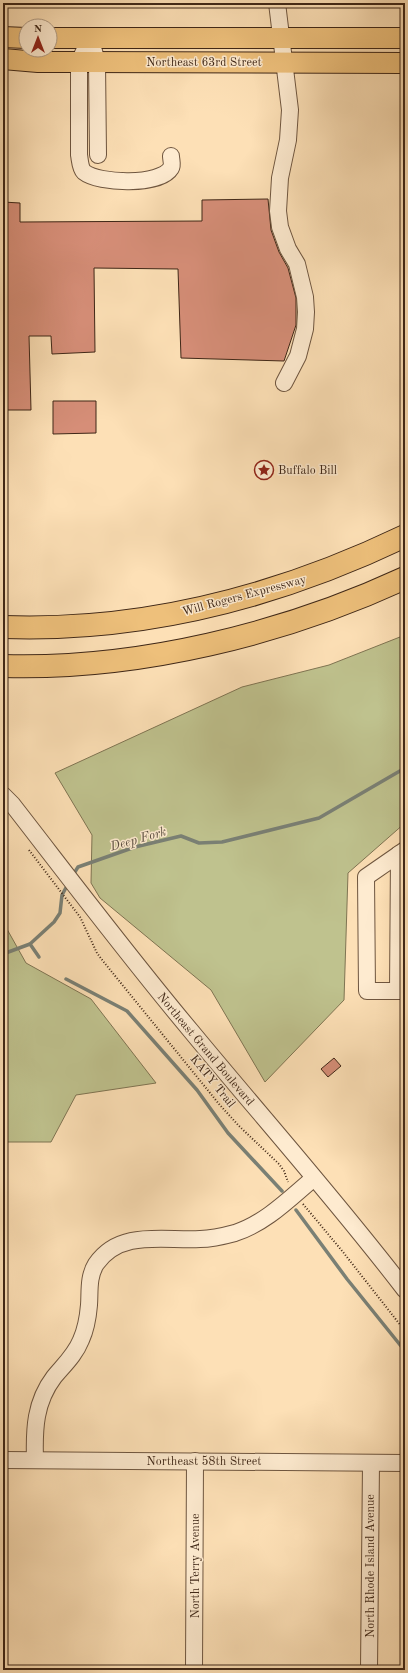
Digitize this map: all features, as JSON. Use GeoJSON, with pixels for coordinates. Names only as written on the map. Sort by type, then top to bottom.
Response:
{"type":"FeatureCollection","features":[{"type":"Feature","properties":{"kind":"highway","name":"Will Rogers Expressway"},"geometry":{"type":"LineString","coordinates":[[3,627],[84,626],[138,620],[190,611],[233,600],[322,573],[405,536]]}},
{"type":"Feature","properties":{"kind":"highway"},"geometry":{"type":"LineString","coordinates":[[3,666],[86,663],[143,657],[195,648],[282,625],[338,607],[405,578]]}},
{"type":"Feature","properties":{"kind":"main road"},"geometry":{"type":"LineString","coordinates":[[3,38],[18,38]]}},
{"type":"Feature","properties":{"kind":"main road","name":"Northeast 63rd Street"},"geometry":{"type":"LineString","coordinates":[[58,38],[405,38]]}},
{"type":"Feature","properties":{"kind":"main road","name":"Northeast 63rd Street"},"geometry":{"type":"LineString","coordinates":[[3,59],[88,62],[405,62]]}},
{"type":"Feature","properties":{"kind":"street"},"geometry":{"type":"LineString","coordinates":[[277,3],[290,117],[288,140],[280,178],[278,211],[280,227],[288,249],[297,264],[306,297],[305,329],[298,356],[284,382]]}},
{"type":"Feature","properties":{"kind":"street"},"geometry":{"type":"LineString","coordinates":[[90,38],[79,155],[81,167],[84,172],[91,176],[105,180],[135,182],[151,179],[164,174],[172,166],[171,156]]}},
{"type":"Feature","properties":{"kind":"street"},"geometry":{"type":"LineString","coordinates":[[88,62],[98,155]]}},
{"type":"Feature","properties":{"kind":"street","name":"Northeast Grand Boulevard"},"geometry":{"type":"LineString","coordinates":[[3,789],[7,800],[88,903],[190,1030],[314,1178],[405,1290]]}},
{"type":"Feature","properties":{"kind":"street"},"geometry":{"type":"LineString","coordinates":[[402,852],[402,991],[367,991],[366,877],[402,852]]}},
{"type":"Feature","properties":{"kind":"street"},"geometry":{"type":"LineString","coordinates":[[35,1460],[35,1426],[38,1407],[48,1386],[81,1341],[87,1322],[90,1281],[96,1265],[109,1250],[126,1242],[148,1239],[200,1239],[236,1233],[270,1215],[314,1178]]}},
{"type":"Feature","properties":{"kind":"street","name":"Northeast 58th Street"},"geometry":{"type":"LineString","coordinates":[[3,1460],[405,1463]]}},
{"type":"Feature","properties":{"kind":"street","name":"North Terry Avenue"},"geometry":{"type":"LineString","coordinates":[[194,1670],[195,1461]]}},
{"type":"Feature","properties":{"kind":"street","name":"North Rhode Island Avenue"},"geometry":{"type":"LineString","coordinates":[[369,1670],[371,1463]]}},
{"type":"Feature","properties":{"kind":"path","name":"KATY Trail"},"geometry":{"type":"LineString","coordinates":[[31,854],[80,917],[97,953],[103,961],[219,1104],[239,1126],[279,1164],[284,1171],[290,1188],[405,1331]]}},
{"type":"Feature","properties":{"kind":"green space"},"geometry":{"type":"Polygon","coordinates":[[[405,635],[405,823],[348,873],[344,1000],[265,1082],[211,990],[100,898],[91,883],[92,835],[55,773],[242,687],[329,665],[405,635]]]}},
{"type":"Feature","properties":{"kind":"green space"},"geometry":{"type":"Polygon","coordinates":[[[3,922],[26,963],[91,999],[156,1083],[76,1095],[51,1142],[3,1142],[3,922]]]}},
{"type":"Feature","properties":{"kind":"building"},"geometry":{"type":"Polygon","coordinates":[[[268,199],[271,230],[279,252],[288,268],[296,298],[296,325],[284,361],[181,358],[178,269],[94,268],[95,352],[52,354],[51,336],[29,336],[31,410],[3,410],[3,202],[20,203],[20,222],[202,221],[202,200],[268,199]]]}},
{"type":"Feature","properties":{"kind":"building"},"geometry":{"type":"Polygon","coordinates":[[[53,401],[96,401],[96,433],[53,434],[53,401]]]}},
{"type":"Feature","properties":{"kind":"building"},"geometry":{"type":"Polygon","coordinates":[[[334,1058],[341,1066],[328,1077],[321,1069],[334,1058]]]}},
{"type":"Feature","properties":{"kind":"waterway","name":"Deep Fork"},"geometry":{"type":"LineString","coordinates":[[73,875],[78,867],[135,847],[181,836],[199,843],[222,842],[319,818],[405,768]]}},
{"type":"Feature","properties":{"kind":"waterway","name":"Deep Fork"},"geometry":{"type":"LineString","coordinates":[[3,954],[30,944],[54,922],[60,913],[62,895],[68,884]]}},
{"type":"Feature","properties":{"kind":"waterway"},"geometry":{"type":"LineString","coordinates":[[30,944],[39,957]]}},
{"type":"Feature","properties":{"kind":"waterway"},"geometry":{"type":"LineString","coordinates":[[66,979],[127,1011],[197,1090],[228,1133],[282,1191]]}},
{"type":"Feature","properties":{"kind":"waterway"},"geometry":{"type":"LineString","coordinates":[[296,1210],[347,1279],[405,1351]]}},
{"type":"Feature","properties":{"kind":"place","name":"Buffalo Bill"},"geometry":{"type":"Point","coordinates":[264,470]}}]}
